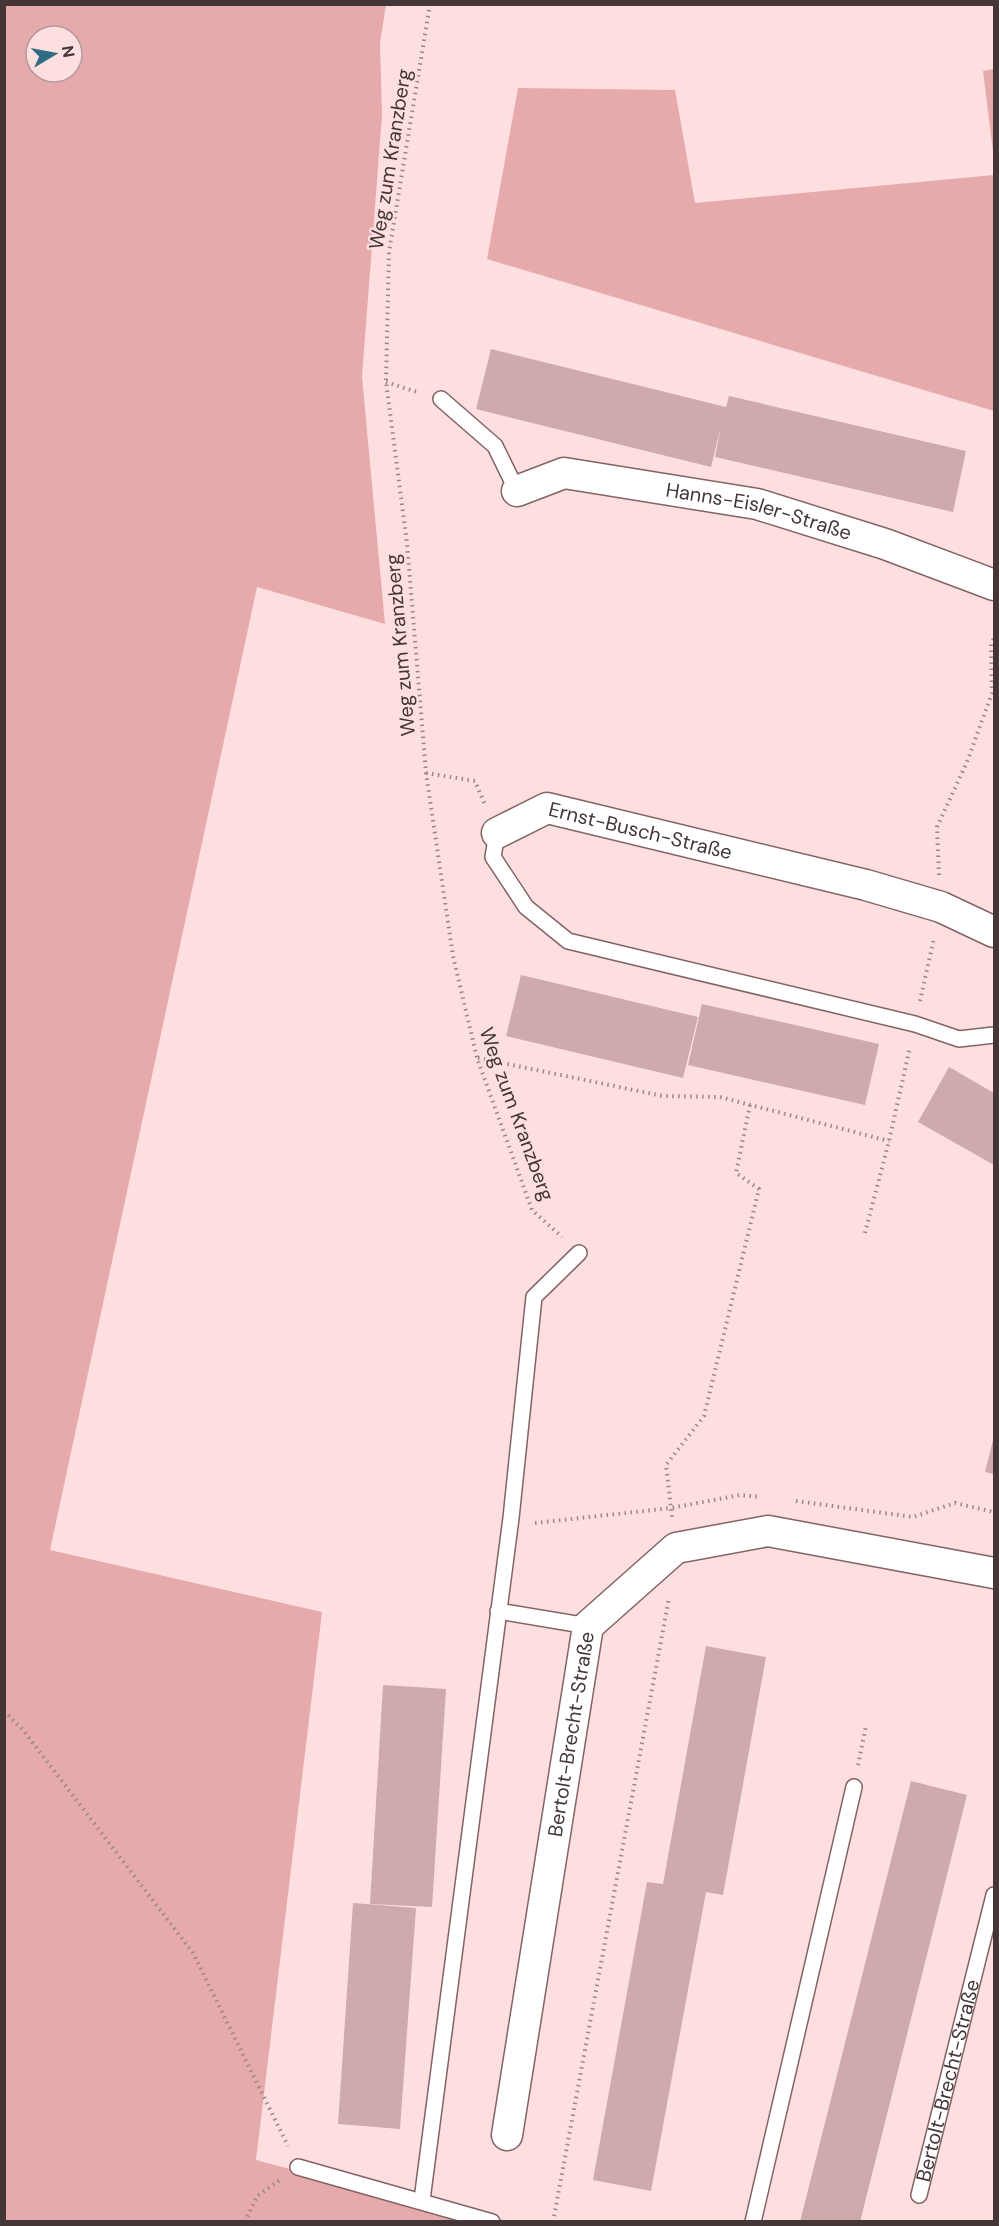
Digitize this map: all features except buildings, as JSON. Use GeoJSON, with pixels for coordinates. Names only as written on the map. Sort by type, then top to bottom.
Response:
{"type":"FeatureCollection","features":[{"type":"Feature","properties":{"kind":"street","name":"Hanns-Eisler-Straße"},"geometry":{"type":"LineString","coordinates":[[517,492],[564,473],[757,504],[885,544],[994,585]]}},
{"type":"Feature","properties":{"kind":"street","name":"Ernst-Busch-Straße"},"geometry":{"type":"LineString","coordinates":[[497,833],[548,808],[866,885],[941,907],[994,932]]}},
{"type":"Feature","properties":{"kind":"street"},"geometry":{"type":"LineString","coordinates":[[676,1548],[768,1531],[994,1573]]}},
{"type":"Feature","properties":{"kind":"street","name":"Bertolt-Brecht-Straße"},"geometry":{"type":"LineString","coordinates":[[507,2135],[588,1626],[676,1548]]}},
{"type":"Feature","properties":{"kind":"lane"},"geometry":{"type":"LineString","coordinates":[[441,399],[495,446],[517,492]]}},
{"type":"Feature","properties":{"kind":"lane"},"geometry":{"type":"LineString","coordinates":[[497,833],[493,857],[526,907],[568,941],[915,1024],[959,1038],[994,1035]]}},
{"type":"Feature","properties":{"kind":"lane"},"geometry":{"type":"LineString","coordinates":[[422,2200],[511,1518],[534,1297],[579,1253]]}},
{"type":"Feature","properties":{"kind":"lane"},"geometry":{"type":"LineString","coordinates":[[498,1611],[588,1626]]}},
{"type":"Feature","properties":{"kind":"lane"},"geometry":{"type":"LineString","coordinates":[[753,2222],[854,1787]]}},
{"type":"Feature","properties":{"kind":"lane","name":"Bertolt-Brecht-Straße"},"geometry":{"type":"LineString","coordinates":[[919,2195],[994,1894]]}},
{"type":"Feature","properties":{"kind":"lane"},"geometry":{"type":"LineString","coordinates":[[298,2167],[422,2200],[492,2222]]}},
{"type":"Feature","properties":{"kind":"path","name":"Weg zum Kranzberg"},"geometry":{"type":"LineString","coordinates":[[430,4],[389,252],[386,382],[407,543],[426,773],[453,956],[477,1058],[532,1210],[579,1253]]}},
{"type":"Feature","properties":{"kind":"path"},"geometry":{"type":"LineString","coordinates":[[386,382],[441,399]]}},
{"type":"Feature","properties":{"kind":"path"},"geometry":{"type":"LineString","coordinates":[[865,1233],[889,1142],[941,907],[937,827],[967,762],[992,693],[991,644],[994,638]]}},
{"type":"Feature","properties":{"kind":"path"},"geometry":{"type":"LineString","coordinates":[[426,773],[475,781],[497,833]]}},
{"type":"Feature","properties":{"kind":"path"},"geometry":{"type":"LineString","coordinates":[[477,1058],[663,1096],[720,1097],[889,1142]]}},
{"type":"Feature","properties":{"kind":"path"},"geometry":{"type":"LineString","coordinates":[[676,1548],[666,1465],[704,1416],[759,1190],[736,1173],[750,1105]]}},
{"type":"Feature","properties":{"kind":"path"},"geometry":{"type":"LineString","coordinates":[[511,1518],[535,1523],[671,1508],[740,1495],[763,1497]]}},
{"type":"Feature","properties":{"kind":"path"},"geometry":{"type":"LineString","coordinates":[[786,1500],[913,1517],[955,1503],[994,1512]]}},
{"type":"Feature","properties":{"kind":"path"},"geometry":{"type":"LineString","coordinates":[[553,2222],[669,1599],[675,1593]]}},
{"type":"Feature","properties":{"kind":"path"},"geometry":{"type":"LineString","coordinates":[[4,1711],[23,1730],[193,1953],[298,2167],[257,2196],[245,2222]]}},
{"type":"Feature","properties":{"kind":"path"},"geometry":{"type":"LineString","coordinates":[[854,1787],[866,1726]]}},
{"type":"Feature","properties":{"kind":"shaded area"},"geometry":{"type":"Polygon","coordinates":[[[5,5],[386,5],[380,43],[382,115],[362,377],[385,624],[257,587],[50,1550],[322,1612],[256,2160],[485,2221],[5,2222],[5,5]]]}},
{"type":"Feature","properties":{"kind":"shaded area"},"geometry":{"type":"Polygon","coordinates":[[[994,69],[994,160],[983,71],[994,69]]]}},
{"type":"Feature","properties":{"kind":"shaded area"},"geometry":{"type":"Polygon","coordinates":[[[518,88],[675,90],[695,203],[994,175],[994,411],[487,259],[518,88]]]}}]}
